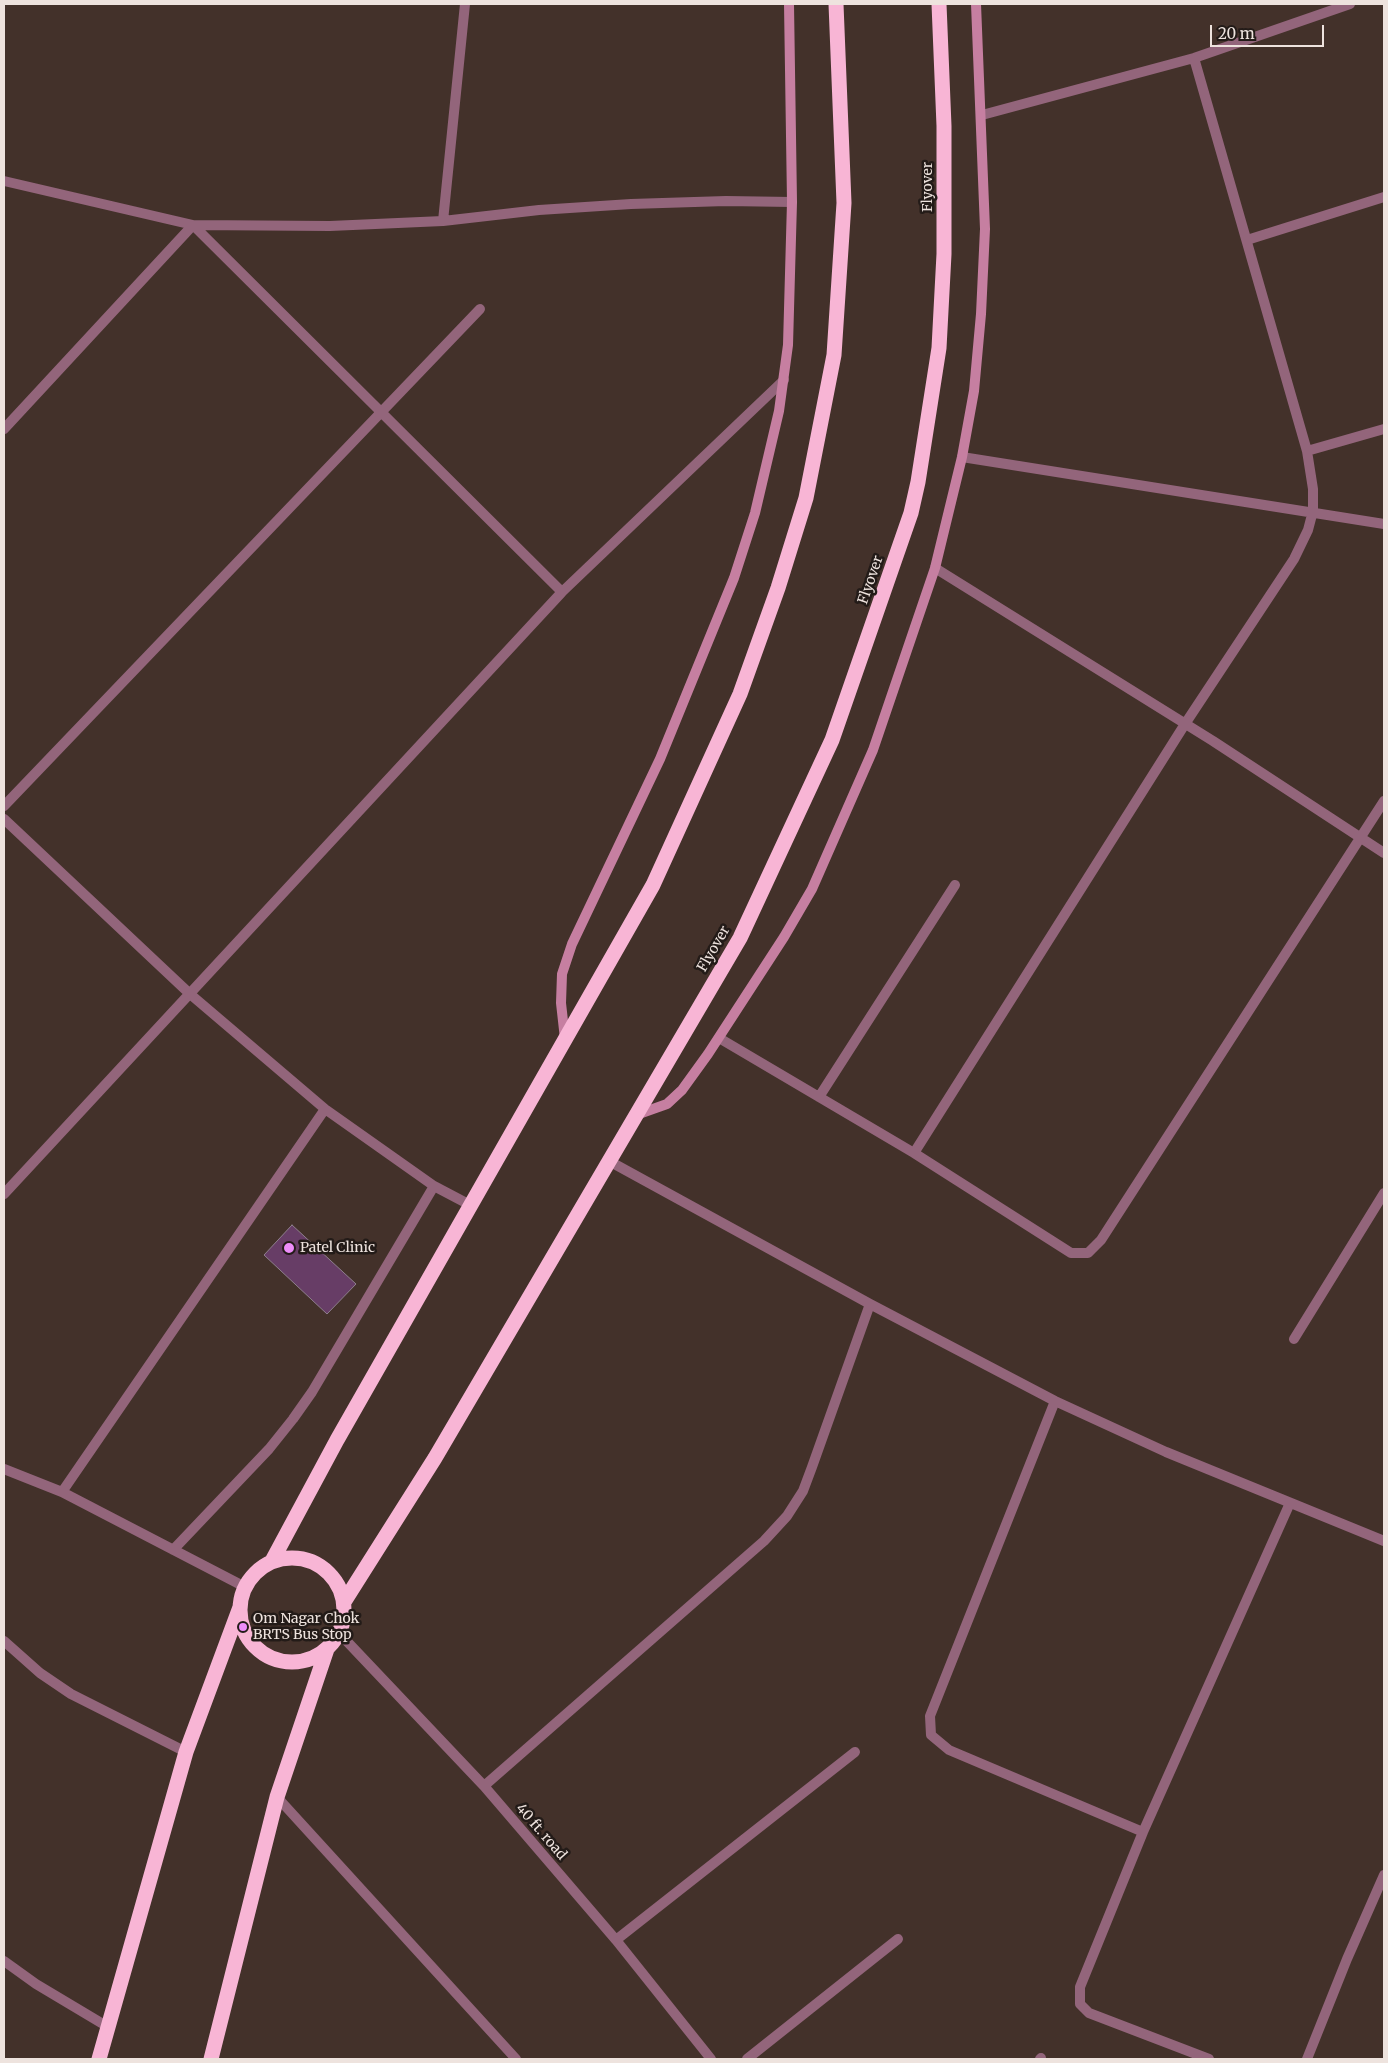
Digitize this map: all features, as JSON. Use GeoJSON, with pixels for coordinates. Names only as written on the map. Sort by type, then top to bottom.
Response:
{"type":"FeatureCollection","features":[{"type":"Feature","properties":{"kind":"highway"},"geometry":{"type":"LineString","coordinates":[[272,1561],[337,1440],[472,1206],[653,885],[740,694],[778,588],[806,498],[834,354],[844,203],[836,4]]}},
{"type":"Feature","properties":{"kind":"highway","name":"Flyover"},"geometry":{"type":"LineString","coordinates":[[344,1602],[435,1458],[740,938],[832,740],[891,574],[918,482],[939,348],[944,254],[944,126],[939,4]]}},
{"type":"Feature","properties":{"kind":"highway"},"geometry":{"type":"LineString","coordinates":[[99,2059],[186,1752],[240,1607],[245,1587],[256,1571],[272,1561],[290,1557],[309,1560],[325,1569],[338,1584],[344,1602],[344,1618],[339,1633],[327,1650],[276,1797],[211,2059]]}},
{"type":"Feature","properties":{"kind":"highway"},"geometry":{"type":"LineString","coordinates":[[240,1607],[243,1627],[253,1645],[269,1657],[289,1662],[309,1660],[327,1650]]}},
{"type":"Feature","properties":{"kind":"main road"},"geometry":{"type":"LineString","coordinates":[[565,1040],[561,1002],[562,974],[572,944],[660,759],[734,578],[767,468],[784,380],[788,345],[792,202],[789,4]]}},
{"type":"Feature","properties":{"kind":"main road"},"geometry":{"type":"LineString","coordinates":[[636,1115],[667,1104],[682,1090],[719,1038],[784,937],[812,889],[873,750],[935,568],[962,457],[974,391],[981,314],[986,229],[976,4]]}},
{"type":"Feature","properties":{"kind":"street"},"geometry":{"type":"LineString","coordinates":[[443,221],[465,4]]}},
{"type":"Feature","properties":{"kind":"street"},"geometry":{"type":"LineString","coordinates":[[982,116],[1194,58],[1350,4]]}},
{"type":"Feature","properties":{"kind":"street"},"geometry":{"type":"LineString","coordinates":[[914,1153],[1184,724],[1294,559],[1308,530],[1313,512],[1313,489],[1307,451],[1194,58]]}},
{"type":"Feature","properties":{"kind":"street"},"geometry":{"type":"LineString","coordinates":[[4,181],[193,225],[330,226],[443,221],[539,210],[631,204],[726,201],[792,202]]}},
{"type":"Feature","properties":{"kind":"street"},"geometry":{"type":"LineString","coordinates":[[1246,240],[1384,197]]}},
{"type":"Feature","properties":{"kind":"street"},"geometry":{"type":"LineString","coordinates":[[193,225],[562,592]]}},
{"type":"Feature","properties":{"kind":"street"},"geometry":{"type":"LineString","coordinates":[[4,430],[193,225]]}},
{"type":"Feature","properties":{"kind":"street"},"geometry":{"type":"LineString","coordinates":[[4,806],[480,309]]}},
{"type":"Feature","properties":{"kind":"street"},"geometry":{"type":"LineString","coordinates":[[4,1194],[562,592],[784,380]]}},
{"type":"Feature","properties":{"kind":"street"},"geometry":{"type":"LineString","coordinates":[[1307,451],[1384,429]]}},
{"type":"Feature","properties":{"kind":"street"},"geometry":{"type":"LineString","coordinates":[[962,457],[1384,524]]}},
{"type":"Feature","properties":{"kind":"street"},"geometry":{"type":"LineString","coordinates":[[935,568],[1184,724],[1384,853]]}},
{"type":"Feature","properties":{"kind":"street"},"geometry":{"type":"LineString","coordinates":[[719,1038],[914,1153],[1071,1253],[1088,1253],[1101,1240],[1384,801]]}},
{"type":"Feature","properties":{"kind":"street"},"geometry":{"type":"LineString","coordinates":[[4,819],[190,994],[325,1109],[434,1186],[472,1206]]}},
{"type":"Feature","properties":{"kind":"street"},"geometry":{"type":"LineString","coordinates":[[819,1097],[955,885]]}},
{"type":"Feature","properties":{"kind":"street"},"geometry":{"type":"LineString","coordinates":[[62,1492],[325,1109]]}},
{"type":"Feature","properties":{"kind":"street"},"geometry":{"type":"LineString","coordinates":[[608,1161],[870,1304],[1056,1401],[1166,1452],[1384,1541]]}},
{"type":"Feature","properties":{"kind":"street"},"geometry":{"type":"LineString","coordinates":[[173,1550],[269,1449],[293,1420],[312,1392],[434,1186]]}},
{"type":"Feature","properties":{"kind":"street"},"geometry":{"type":"LineString","coordinates":[[1294,1339],[1384,1193]]}},
{"type":"Feature","properties":{"kind":"street"},"geometry":{"type":"LineString","coordinates":[[484,1786],[764,1540],[787,1516],[803,1491],[870,1304]]}},
{"type":"Feature","properties":{"kind":"street"},"geometry":{"type":"LineString","coordinates":[[1056,1401],[930,1716],[931,1734],[949,1750],[1143,1832]]}},
{"type":"Feature","properties":{"kind":"street"},"geometry":{"type":"LineString","coordinates":[[4,1469],[62,1492],[245,1587]]}},
{"type":"Feature","properties":{"kind":"street"},"geometry":{"type":"LineString","coordinates":[[1209,2059],[1089,2013],[1080,2004],[1080,1987],[1143,1832],[1290,1503]]}},
{"type":"Feature","properties":{"kind":"street","name":"40 ft. road"},"geometry":{"type":"LineString","coordinates":[[339,1633],[484,1786],[616,1940],[710,2059]]}},
{"type":"Feature","properties":{"kind":"street"},"geometry":{"type":"LineString","coordinates":[[4,1641],[40,1673],[71,1694],[186,1752]]}},
{"type":"Feature","properties":{"kind":"street"},"geometry":{"type":"LineString","coordinates":[[616,1940],[855,1752]]}},
{"type":"Feature","properties":{"kind":"street"},"geometry":{"type":"LineString","coordinates":[[276,1797],[516,2059]]}},
{"type":"Feature","properties":{"kind":"street"},"geometry":{"type":"LineString","coordinates":[[1307,2059],[1347,1958],[1384,1875]]}},
{"type":"Feature","properties":{"kind":"street"},"geometry":{"type":"LineString","coordinates":[[747,2059],[898,1939]]}},
{"type":"Feature","properties":{"kind":"street"},"geometry":{"type":"LineString","coordinates":[[4,1961],[36,1984],[108,2028]]}},
{"type":"Feature","properties":{"kind":"building"},"geometry":{"type":"Polygon","coordinates":[[[292,1225],[356,1284],[327,1314],[264,1255],[292,1225]]]}},
{"type":"Feature","properties":{"kind":"place","name":"Patel Clinic"},"geometry":{"type":"Point","coordinates":[289,1248]}},
{"type":"Feature","properties":{"kind":"place","name":"Om Nagar Chok BRTS Bus Stop"},"geometry":{"type":"Point","coordinates":[243,1627]}}]}
